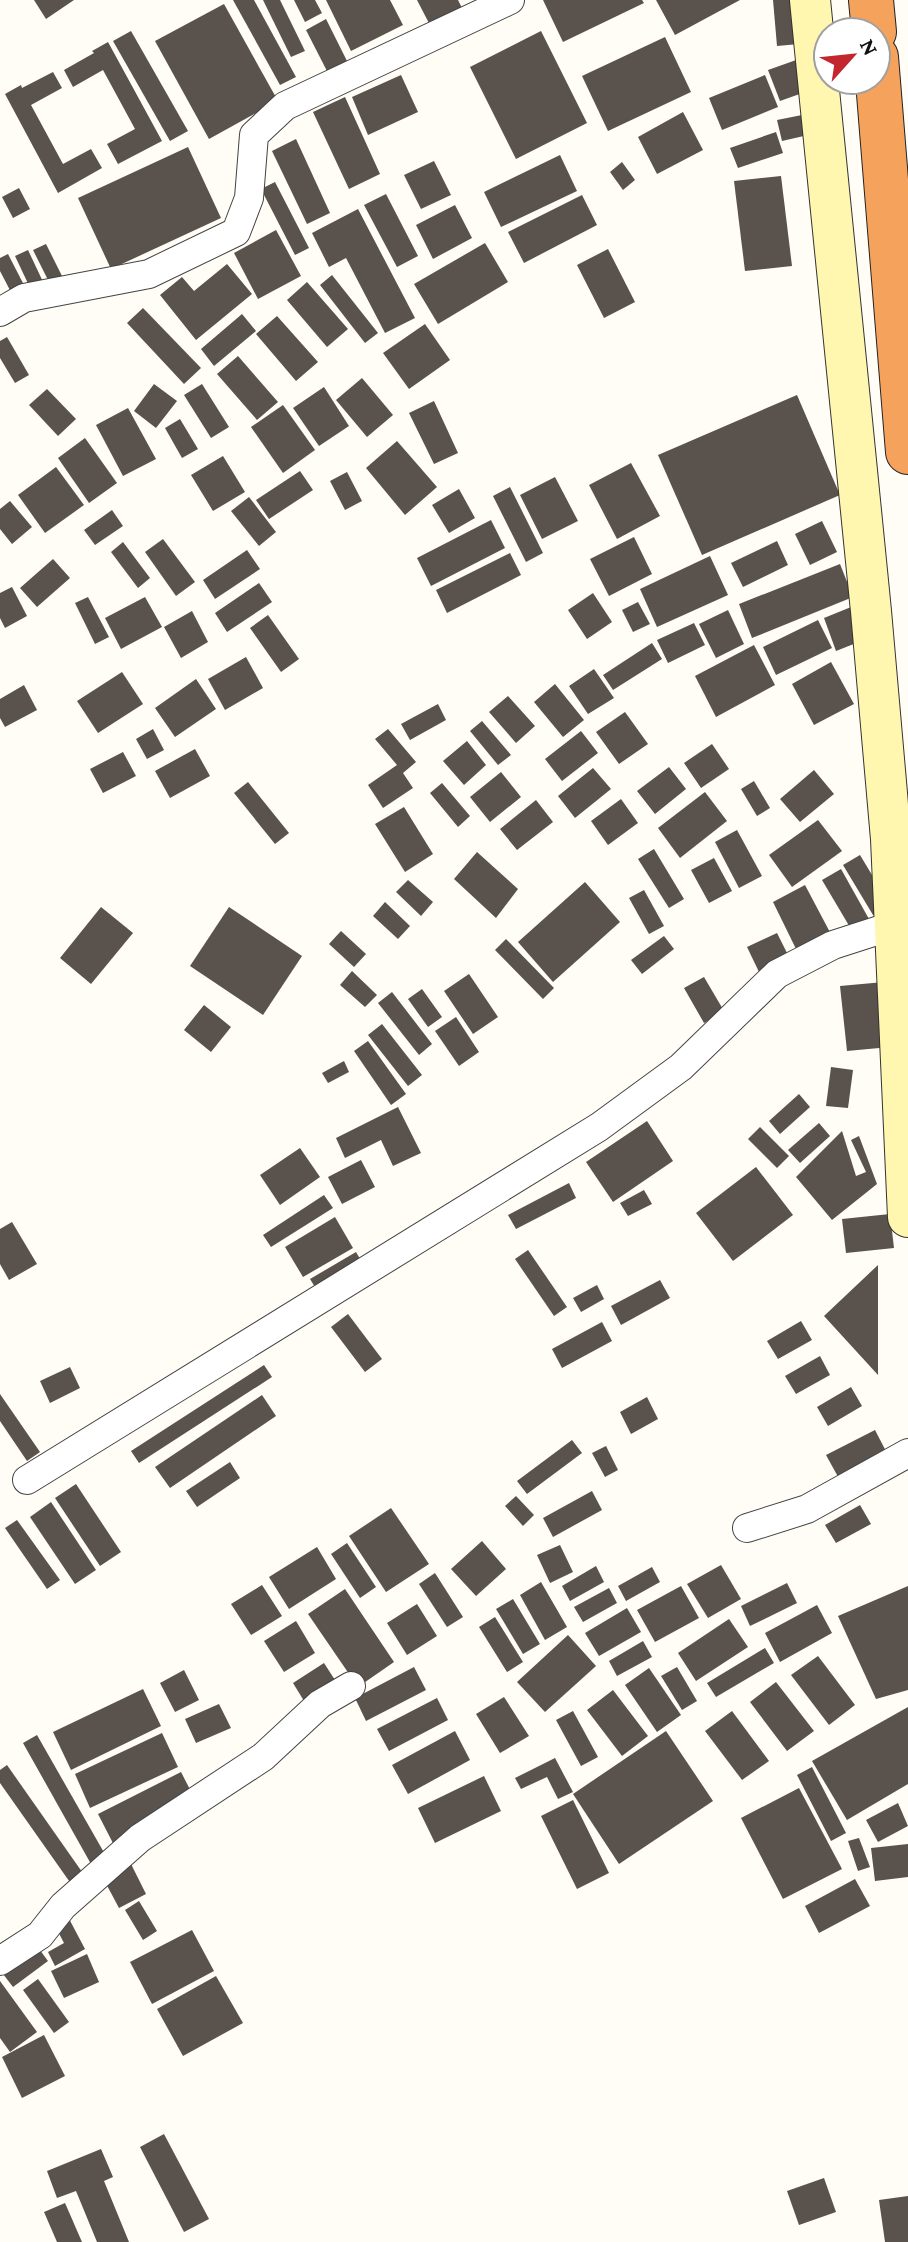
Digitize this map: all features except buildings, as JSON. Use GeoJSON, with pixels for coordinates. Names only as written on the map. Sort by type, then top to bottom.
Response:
{"type":"FeatureCollection","features":[{"type":"Feature","properties":{"kind":"highway"},"geometry":{"type":"LineString","coordinates":[[879,96],[908,452]]}},
{"type":"Feature","properties":{"kind":"main road"},"geometry":{"type":"LineString","coordinates":[[810,0],[891,839],[908,1217]]}},
{"type":"Feature","properties":{"kind":"street"},"geometry":{"type":"LineString","coordinates":[[0,311],[24,298],[149,274],[236,232],[249,198],[254,135],[285,106],[510,0]]}},
{"type":"Feature","properties":{"kind":"street"},"geometry":{"type":"LineString","coordinates":[[27,1480],[599,1127],[681,1067],[777,974],[833,945],[895,925]]}},
{"type":"Feature","properties":{"kind":"street"},"geometry":{"type":"LineString","coordinates":[[747,1528],[807,1509],[908,1453]]}},
{"type":"Feature","properties":{"kind":"street"},"geometry":{"type":"LineString","coordinates":[[0,1961],[40,1935],[63,1906],[140,1838],[263,1757],[320,1704],[351,1686]]}}]}
